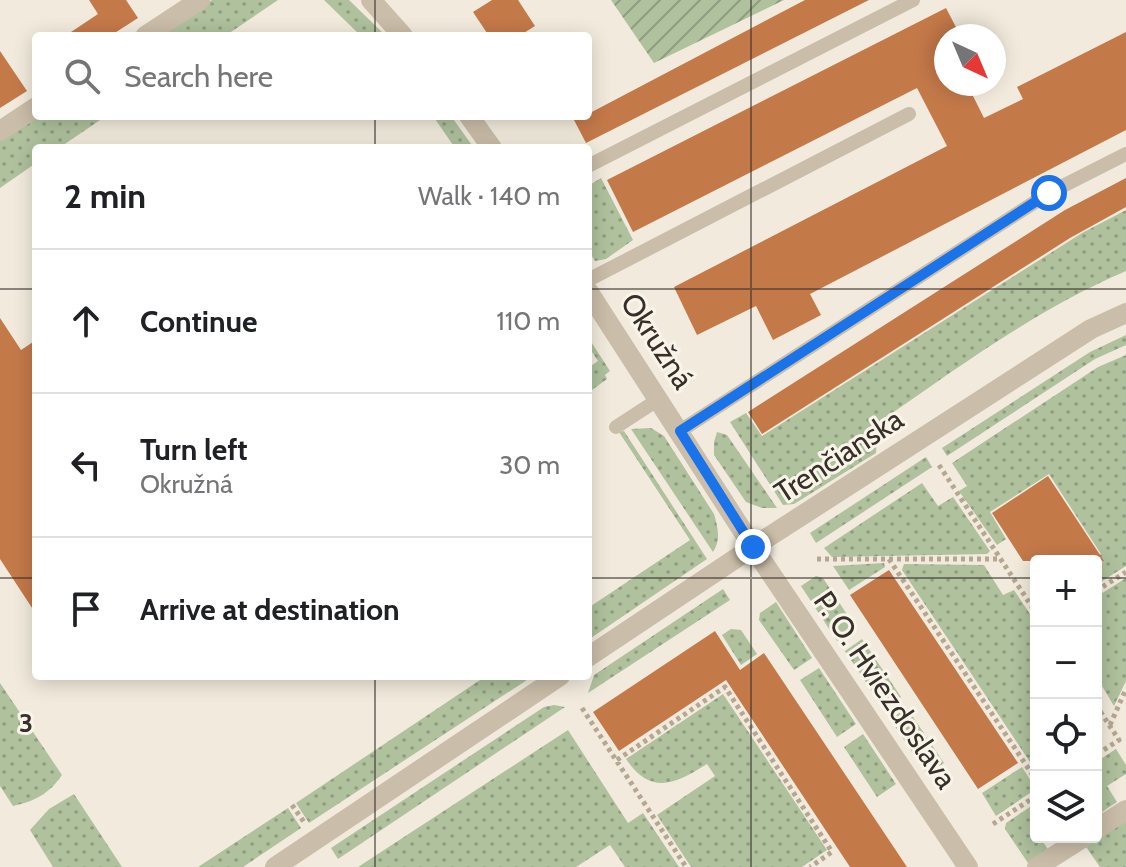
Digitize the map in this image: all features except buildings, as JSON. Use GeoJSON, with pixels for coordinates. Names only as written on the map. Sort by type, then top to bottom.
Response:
{"type":"FeatureCollection","features":[{"type":"Feature","properties":{"kind":"street"},"geometry":{"type":"LineString","coordinates":[[151,32],[200,0]]}},
{"type":"Feature","properties":{"kind":"street"},"geometry":{"type":"LineString","coordinates":[[371,0],[399,32]]}},
{"type":"Feature","properties":{"kind":"street"},"geometry":{"type":"LineString","coordinates":[[0,131],[32,110]]}},
{"type":"Feature","properties":{"kind":"street"},"geometry":{"type":"LineString","coordinates":[[472,120],[489,144]]}},
{"type":"Feature","properties":{"kind":"street","name":"Okružná"},"geometry":{"type":"LineString","coordinates":[[592,297],[753,547]]}},
{"type":"Feature","properties":{"kind":"street","name":"Trenčianska"},"geometry":{"type":"LineString","coordinates":[[592,654],[1091,329],[1126,313]]}},
{"type":"Feature","properties":{"kind":"street","name":"P. O. Hviezdoslava"},"geometry":{"type":"LineString","coordinates":[[753,547],[968,867]]}},
{"type":"Feature","properties":{"kind":"street"},"geometry":{"type":"LineString","coordinates":[[275,867],[554,680]]}},
{"type":"Feature","properties":{"kind":"street"},"geometry":{"type":"LineString","coordinates":[[1102,825],[1126,810]]}},
{"type":"Feature","properties":{"kind":"street"},"geometry":{"type":"LineString","coordinates":[[1037,867],[1075,843]]}},
{"type":"Feature","properties":{"kind":"lane"},"geometry":{"type":"LineString","coordinates":[[592,164],[913,0]]}},
{"type":"Feature","properties":{"kind":"lane"},"geometry":{"type":"LineString","coordinates":[[592,278],[909,114]]}},
{"type":"Feature","properties":{"kind":"lane"},"geometry":{"type":"LineString","coordinates":[[680,431],[1049,193],[1126,154]]}},
{"type":"Feature","properties":{"kind":"lane"},"geometry":{"type":"LineString","coordinates":[[616,427],[659,399]]}},
{"type":"Feature","properties":{"kind":"path"},"geometry":{"type":"LineString","coordinates":[[939,465],[1030,604]]}},
{"type":"Feature","properties":{"kind":"path"},"geometry":{"type":"LineString","coordinates":[[817,559],[1001,559]]}},
{"type":"Feature","properties":{"kind":"path"},"geometry":{"type":"LineString","coordinates":[[889,559],[1030,771]]}},
{"type":"Feature","properties":{"kind":"path"},"geometry":{"type":"LineString","coordinates":[[1102,587],[1126,572]]}},
{"type":"Feature","properties":{"kind":"path"},"geometry":{"type":"LineString","coordinates":[[617,760],[725,687],[832,852],[810,867]]}},
{"type":"Feature","properties":{"kind":"path"},"geometry":{"type":"LineString","coordinates":[[1109,725],[1126,689]]}},
{"type":"Feature","properties":{"kind":"path"},"geometry":{"type":"LineString","coordinates":[[582,708],[686,867]]}},
{"type":"Feature","properties":{"kind":"path"},"geometry":{"type":"LineString","coordinates":[[1102,714],[1119,740],[1102,751]]}},
{"type":"Feature","properties":{"kind":"path"},"geometry":{"type":"LineString","coordinates":[[993,824],[1030,800]]}},
{"type":"Feature","properties":{"kind":"path"},"geometry":{"type":"LineString","coordinates":[[292,805],[307,826]]}},
{"type":"Feature","properties":{"kind":"green space"},"geometry":{"type":"Polygon","coordinates":[[[212,0],[278,0],[231,32],[163,32],[212,0]]]}},
{"type":"Feature","properties":{"kind":"green space"},"geometry":{"type":"Polygon","coordinates":[[[324,0],[349,0],[382,32],[357,32],[324,0]]]}},
{"type":"Feature","properties":{"kind":"green space"},"geometry":{"type":"Polygon","coordinates":[[[611,0],[784,0],[654,63],[611,0]]]}},
{"type":"Feature","properties":{"kind":"green space"},"geometry":{"type":"Polygon","coordinates":[[[32,119],[100,120],[65,144],[32,144],[32,166],[0,188],[0,140],[32,119]]]}},
{"type":"Feature","properties":{"kind":"green space"},"geometry":{"type":"Polygon","coordinates":[[[436,120],[454,120],[471,144],[452,144],[436,120]]]}},
{"type":"Feature","properties":{"kind":"green space"},"geometry":{"type":"Polygon","coordinates":[[[601,178],[633,240],[606,259],[595,261],[592,256],[592,184],[601,178]]]}},
{"type":"Feature","properties":{"kind":"green space"},"geometry":{"type":"Polygon","coordinates":[[[1126,210],[1126,271],[1029,321],[968,361],[878,423],[876,453],[794,504],[783,505],[730,422],[746,413],[762,436],[1082,233],[1126,210]]]}},
{"type":"Feature","properties":{"kind":"green space"},"geometry":{"type":"Polygon","coordinates":[[[1126,335],[1126,345],[1095,359],[947,456],[942,448],[1090,352],[1126,335]]]}},
{"type":"Feature","properties":{"kind":"green space"},"geometry":{"type":"Polygon","coordinates":[[[592,343],[610,371],[605,375],[607,379],[592,390],[592,365],[598,361],[592,352],[592,343]]]}},
{"type":"Feature","properties":{"kind":"green space"},"geometry":{"type":"Polygon","coordinates":[[[1126,355],[1126,566],[1102,581],[1102,555],[1049,474],[990,512],[1006,539],[997,545],[959,491],[967,486],[952,463],[1098,367],[1126,355]]]}},
{"type":"Feature","properties":{"kind":"green space"},"geometry":{"type":"Polygon","coordinates":[[[651,428],[664,436],[714,514],[718,538],[713,552],[631,429],[651,428]]]}},
{"type":"Feature","properties":{"kind":"green space"},"geometry":{"type":"Polygon","coordinates":[[[624,431],[707,559],[592,637],[592,605],[690,540],[619,432],[624,431]]]}},
{"type":"Feature","properties":{"kind":"green space"},"geometry":{"type":"Polygon","coordinates":[[[717,432],[727,435],[777,508],[762,508],[746,502],[714,455],[717,432]]]}},
{"type":"Feature","properties":{"kind":"green space"},"geometry":{"type":"Polygon","coordinates":[[[926,457],[932,467],[816,543],[810,533],[926,457]]]}},
{"type":"Feature","properties":{"kind":"green space"},"geometry":{"type":"Polygon","coordinates":[[[922,483],[938,506],[953,497],[990,551],[987,554],[832,557],[824,548],[922,483]]]}},
{"type":"Feature","properties":{"kind":"green space"},"geometry":{"type":"Polygon","coordinates":[[[884,563],[885,567],[849,590],[833,566],[884,563]]]}},
{"type":"Feature","properties":{"kind":"green space"},"geometry":{"type":"Polygon","coordinates":[[[904,564],[984,565],[1003,595],[1014,590],[1030,614],[1030,762],[902,570],[904,564]]]}},
{"type":"Feature","properties":{"kind":"green space"},"geometry":{"type":"Polygon","coordinates":[[[816,576],[823,578],[856,628],[837,641],[801,586],[816,576]]]}},
{"type":"Feature","properties":{"kind":"green space"},"geometry":{"type":"Polygon","coordinates":[[[1126,578],[1126,681],[1114,706],[1102,686],[1102,593],[1126,578]]]}},
{"type":"Feature","properties":{"kind":"green space"},"geometry":{"type":"Polygon","coordinates":[[[723,589],[730,600],[588,693],[594,675],[723,589]]]}},
{"type":"Feature","properties":{"kind":"green space"},"geometry":{"type":"Polygon","coordinates":[[[776,602],[812,658],[794,670],[759,620],[760,613],[776,602]]]}},
{"type":"Feature","properties":{"kind":"green space"},"geometry":{"type":"Polygon","coordinates":[[[731,629],[741,630],[757,654],[741,665],[722,635],[731,629]]]}},
{"type":"Feature","properties":{"kind":"green space"},"geometry":{"type":"Polygon","coordinates":[[[862,639],[901,697],[883,708],[845,651],[862,639]]]}},
{"type":"Feature","properties":{"kind":"green space"},"geometry":{"type":"Polygon","coordinates":[[[819,668],[856,724],[837,737],[800,680],[819,668]]]}},
{"type":"Feature","properties":{"kind":"green space"},"geometry":{"type":"Polygon","coordinates":[[[480,680],[527,680],[309,823],[296,803],[480,680]]]}},
{"type":"Feature","properties":{"kind":"green space"},"geometry":{"type":"Polygon","coordinates":[[[0,683],[62,775],[41,796],[13,806],[0,786],[0,683]]]}},
{"type":"Feature","properties":{"kind":"green space"},"geometry":{"type":"Polygon","coordinates":[[[723,694],[827,850],[802,867],[691,867],[657,815],[715,776],[707,764],[674,781],[654,782],[635,771],[626,759],[723,694]]]}},
{"type":"Feature","properties":{"kind":"green space"},"geometry":{"type":"Polygon","coordinates":[[[544,707],[565,707],[338,859],[331,848],[544,707]]]}},
{"type":"Feature","properties":{"kind":"green space"},"geometry":{"type":"Polygon","coordinates":[[[907,708],[944,763],[927,774],[890,719],[907,708]]]}},
{"type":"Feature","properties":{"kind":"green space"},"geometry":{"type":"Polygon","coordinates":[[[568,730],[628,823],[643,813],[679,867],[625,867],[610,845],[576,867],[358,867],[568,730]]]}},
{"type":"Feature","properties":{"kind":"green space"},"geometry":{"type":"Polygon","coordinates":[[[863,734],[896,784],[877,797],[844,747],[863,734]]]}},
{"type":"Feature","properties":{"kind":"green space"},"geometry":{"type":"Polygon","coordinates":[[[1116,749],[1126,765],[1126,774],[1107,786],[1117,802],[1102,812],[1102,771],[1102,758],[1116,749]]]}},
{"type":"Feature","properties":{"kind":"green space"},"geometry":{"type":"Polygon","coordinates":[[[1022,767],[1030,780],[1030,793],[996,816],[982,793],[1022,767]]]}},
{"type":"Feature","properties":{"kind":"green space"},"geometry":{"type":"Polygon","coordinates":[[[74,794],[122,867],[53,867],[30,830],[49,809],[74,794]]]}},
{"type":"Feature","properties":{"kind":"green space"},"geometry":{"type":"Polygon","coordinates":[[[1030,807],[1030,843],[1044,843],[1049,851],[1028,863],[1005,829],[1006,823],[1030,807]]]}},
{"type":"Feature","properties":{"kind":"green space"},"geometry":{"type":"Polygon","coordinates":[[[288,808],[301,828],[243,867],[198,867],[288,808]]]}},
{"type":"Feature","properties":{"kind":"green space"},"geometry":{"type":"Polygon","coordinates":[[[1126,815],[1126,867],[1100,867],[1084,844],[1102,843],[1102,832],[1126,815]]]}},
{"type":"Feature","properties":{"kind":"route"},"geometry":{"type":"LineString","coordinates":[[753,547],[680,431],[1049,193]]}}]}
